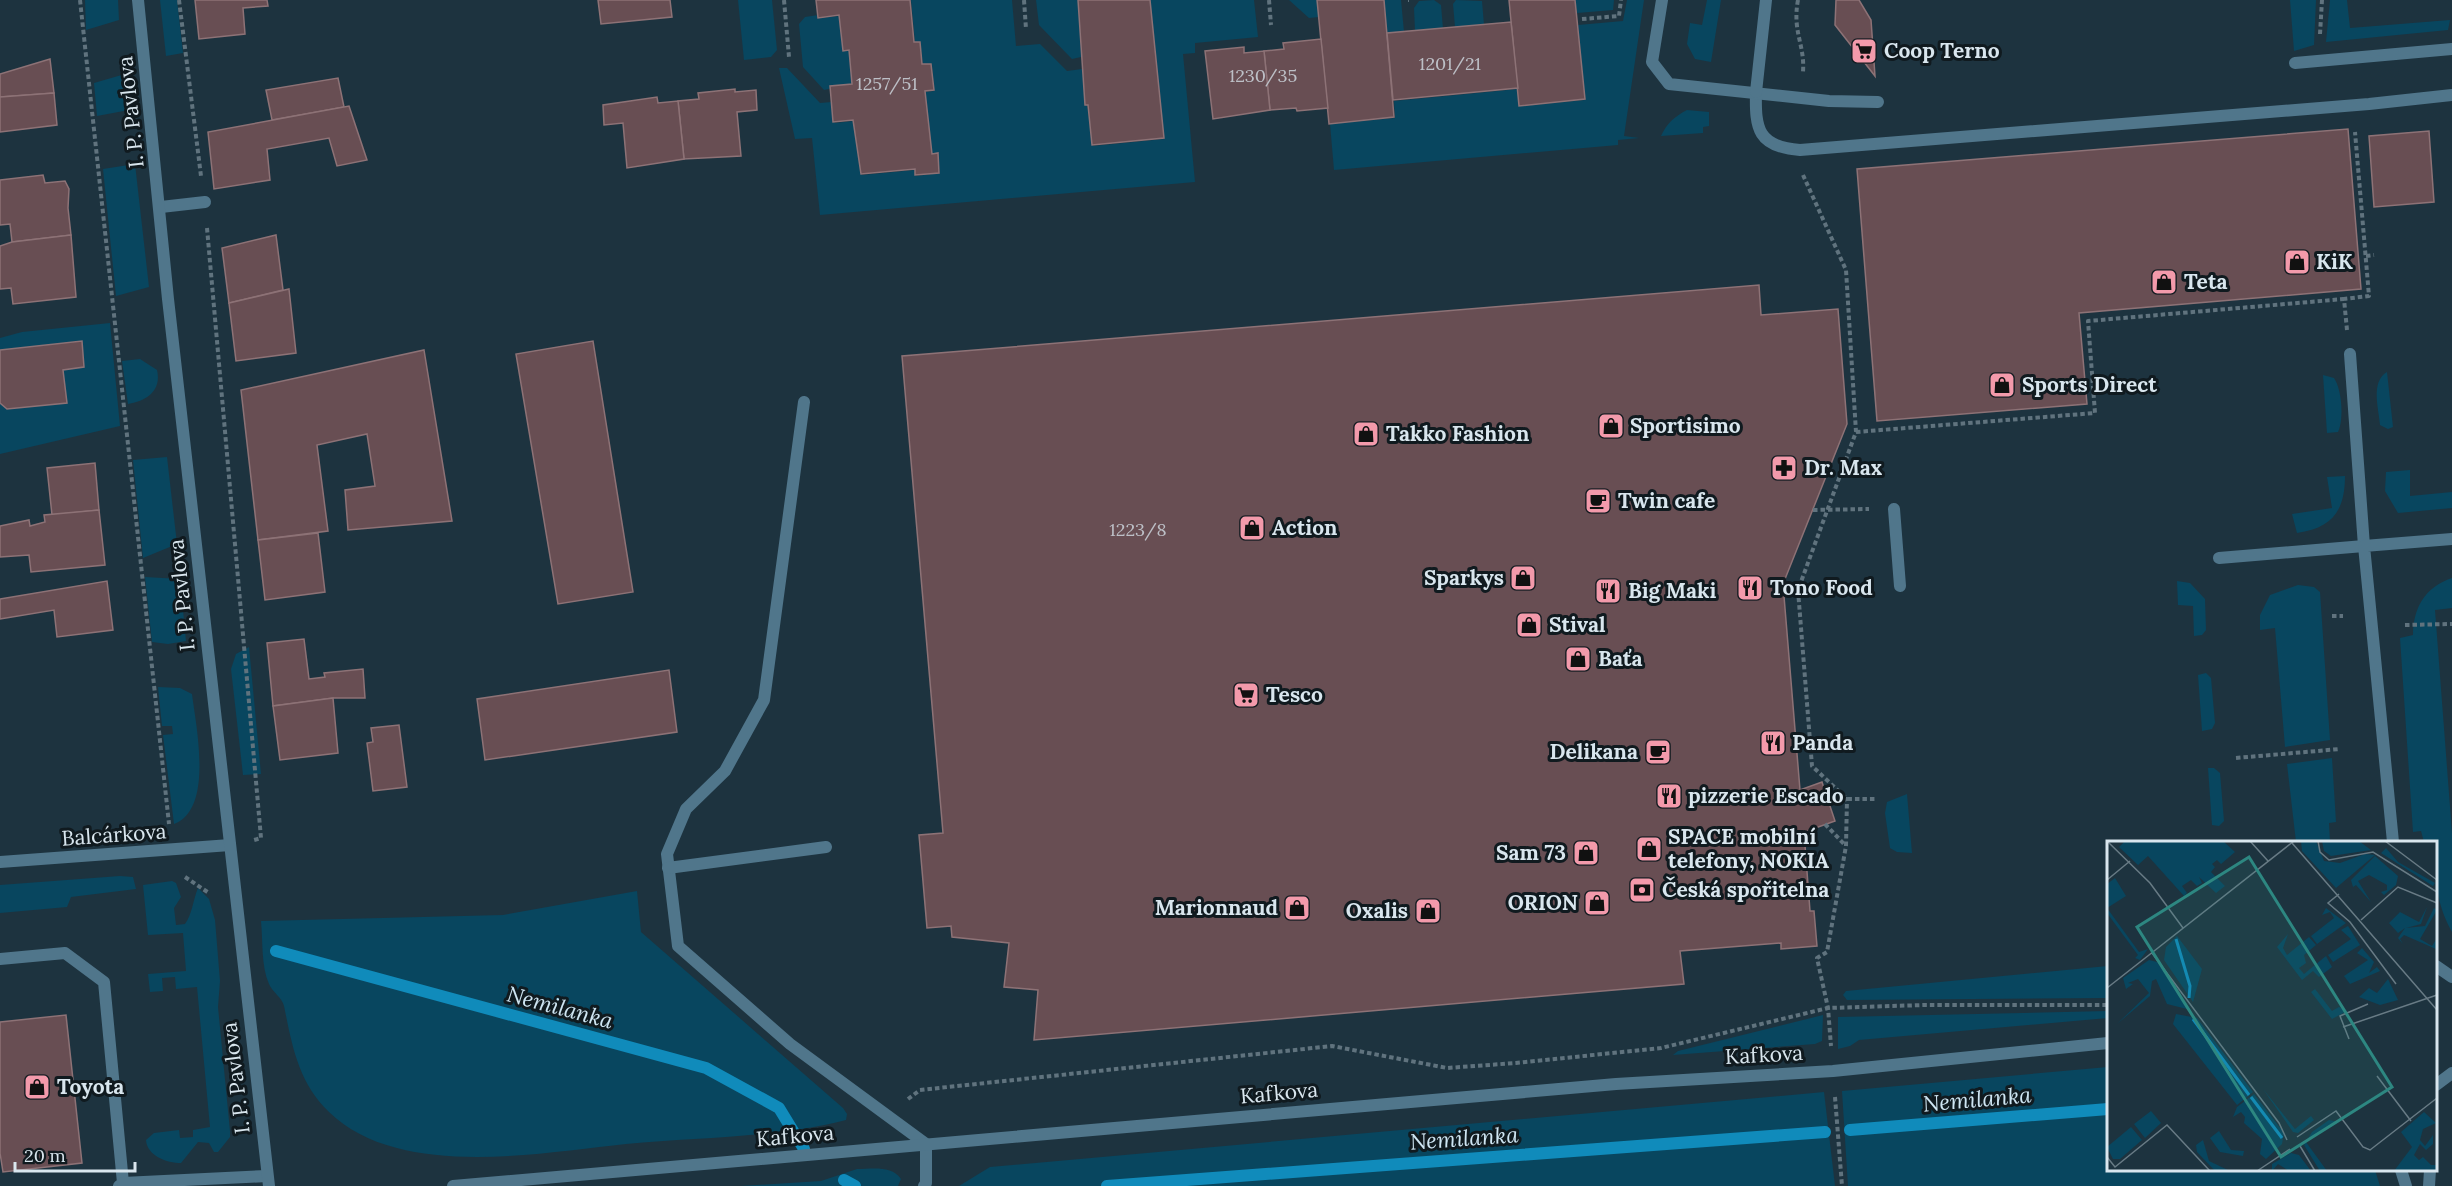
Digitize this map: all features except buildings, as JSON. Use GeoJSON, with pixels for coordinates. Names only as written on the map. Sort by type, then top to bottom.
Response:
{"type":"FeatureCollection","features":[{"type":"Feature","properties":{"kind":"street","name":"I. P. Pavlova"},"geometry":{"type":"LineString","coordinates":[[138,0],[161,207],[168,299],[268,1181]]}},
{"type":"Feature","properties":{"kind":"street"},"geometry":{"type":"LineString","coordinates":[[1662,0],[1652,62],[1669,84],[1852,103],[1878,102]]}},
{"type":"Feature","properties":{"kind":"street"},"geometry":{"type":"LineString","coordinates":[[1766,0],[1755,113],[1761,134],[1777,146],[1800,150],[2369,104],[2452,95]]}},
{"type":"Feature","properties":{"kind":"street"},"geometry":{"type":"LineString","coordinates":[[2295,63],[2452,49]]}},
{"type":"Feature","properties":{"kind":"street"},"geometry":{"type":"LineString","coordinates":[[161,207],[205,202]]}},
{"type":"Feature","properties":{"kind":"street"},"geometry":{"type":"LineString","coordinates":[[2350,354],[2364,546],[2393,841]]}},
{"type":"Feature","properties":{"kind":"street"},"geometry":{"type":"LineString","coordinates":[[804,402],[764,700],[725,771],[686,809],[667,854],[678,946],[790,1044],[926,1144],[926,1183],[924,1186]]}},
{"type":"Feature","properties":{"kind":"street"},"geometry":{"type":"LineString","coordinates":[[1894,509],[1900,586]]}},
{"type":"Feature","properties":{"kind":"street"},"geometry":{"type":"LineString","coordinates":[[2219,558],[2452,539]]}},
{"type":"Feature","properties":{"kind":"street","name":"Balcárkova"},"geometry":{"type":"LineString","coordinates":[[0,862],[230,845]]}},
{"type":"Feature","properties":{"kind":"street"},"geometry":{"type":"LineString","coordinates":[[668,868],[826,847]]}},
{"type":"Feature","properties":{"kind":"street"},"geometry":{"type":"LineString","coordinates":[[0,959],[65,953],[104,982],[121,1184],[268,1181]]}},
{"type":"Feature","properties":{"kind":"street"},"geometry":{"type":"LineString","coordinates":[[2437,963],[2452,977]]}},
{"type":"Feature","properties":{"kind":"street","name":"Kafkova"},"geometry":{"type":"LineString","coordinates":[[453,1186],[1616,1083],[1833,1071],[2107,1043]]}},
{"type":"Feature","properties":{"kind":"street"},"geometry":{"type":"LineString","coordinates":[[2437,1084],[2452,1073]]}},
{"type":"Feature","properties":{"kind":"street"},"geometry":{"type":"LineString","coordinates":[[2401,1171],[2406,1186]]}},
{"type":"Feature","properties":{"kind":"street"},"geometry":{"type":"LineString","coordinates":[[2429,1186],[2430,1171]]}},
{"type":"Feature","properties":{"kind":"path"},"geometry":{"type":"LineString","coordinates":[[80,0],[170,827]]}},
{"type":"Feature","properties":{"kind":"path"},"geometry":{"type":"LineString","coordinates":[[179,0],[205,202],[261,838],[230,845]]}},
{"type":"Feature","properties":{"kind":"path"},"geometry":{"type":"LineString","coordinates":[[784,0],[789,57]]}},
{"type":"Feature","properties":{"kind":"path"},"geometry":{"type":"LineString","coordinates":[[1024,0],[1026,29]]}},
{"type":"Feature","properties":{"kind":"path"},"geometry":{"type":"LineString","coordinates":[[1269,0],[1271,25]]}},
{"type":"Feature","properties":{"kind":"path"},"geometry":{"type":"LineString","coordinates":[[1582,19],[1619,16],[1621,0]]}},
{"type":"Feature","properties":{"kind":"path"},"geometry":{"type":"LineString","coordinates":[[1798,0],[1796,35],[1804,55],[1801,98]]}},
{"type":"Feature","properties":{"kind":"path"},"geometry":{"type":"LineString","coordinates":[[2318,61],[2322,0]]}},
{"type":"Feature","properties":{"kind":"path"},"geometry":{"type":"LineString","coordinates":[[1856,432],[2095,413],[2088,321],[2368,296],[2355,125]]}},
{"type":"Feature","properties":{"kind":"path"},"geometry":{"type":"LineString","coordinates":[[1800,150],[1800,169],[1846,270],[1856,432],[1798,590],[1812,766],[1847,799],[1846,846],[1827,952],[1817,958],[1828,1008],[1831,1038]]}},
{"type":"Feature","properties":{"kind":"path"},"geometry":{"type":"LineString","coordinates":[[2366,256],[2374,255]]}},
{"type":"Feature","properties":{"kind":"path"},"geometry":{"type":"LineString","coordinates":[[2344,299],[2350,354]]}},
{"type":"Feature","properties":{"kind":"path"},"geometry":{"type":"LineString","coordinates":[[1813,510],[1894,509]]}},
{"type":"Feature","properties":{"kind":"path"},"geometry":{"type":"LineString","coordinates":[[2332,616],[2343,616]]}},
{"type":"Feature","properties":{"kind":"path"},"geometry":{"type":"LineString","coordinates":[[2405,625],[2452,624]]}},
{"type":"Feature","properties":{"kind":"path"},"geometry":{"type":"LineString","coordinates":[[2236,758],[2340,749]]}},
{"type":"Feature","properties":{"kind":"path"},"geometry":{"type":"LineString","coordinates":[[1830,803],[1847,799],[1877,799]]}},
{"type":"Feature","properties":{"kind":"path"},"geometry":{"type":"LineString","coordinates":[[1825,824],[1846,846]]}},
{"type":"Feature","properties":{"kind":"path"},"geometry":{"type":"LineString","coordinates":[[888,1115],[920,1090],[1332,1046],[1448,1068],[1661,1048],[1828,1008],[1924,1005],[2107,1005]]}},
{"type":"Feature","properties":{"kind":"path"},"geometry":{"type":"LineString","coordinates":[[1835,1092],[1842,1186]]}},
{"type":"Feature","properties":{"kind":"shaded area"},"geometry":{"type":"Polygon","coordinates":[[[85,0],[118,0],[119,20],[86,30],[85,0]]]}},
{"type":"Feature","properties":{"kind":"shaded area"},"geometry":{"type":"Polygon","coordinates":[[[160,0],[177,0],[183,53],[166,56],[160,0]]]}},
{"type":"Feature","properties":{"kind":"shaded area"},"geometry":{"type":"Polygon","coordinates":[[[738,0],[772,0],[777,50],[771,57],[744,60],[738,0]]]}},
{"type":"Feature","properties":{"kind":"shaded area"},"geometry":{"type":"Polygon","coordinates":[[[911,0],[1012,0],[1016,46],[1040,44],[1067,71],[1082,69],[1093,146],[1164,139],[1150,0],[1254,0],[1258,37],[1195,43],[1195,53],[1183,54],[1195,182],[820,215],[812,138],[795,139],[779,68],[787,68],[820,103],[832,102],[835,123],[854,121],[862,175],[915,170],[916,176],[940,173],[938,154],[932,155],[925,92],[934,91],[932,65],[923,65],[920,43],[915,43],[911,0]]]}},
{"type":"Feature","properties":{"kind":"shaded area"},"geometry":{"type":"Polygon","coordinates":[[[1036,0],[1078,0],[1084,54],[1081,57],[1072,59],[1039,25],[1036,0]]]}},
{"type":"Feature","properties":{"kind":"shaded area"},"geometry":{"type":"Polygon","coordinates":[[[1289,0],[1318,0],[1319,17],[1309,18],[1289,0]]]}},
{"type":"Feature","properties":{"kind":"shaded area"},"geometry":{"type":"Polygon","coordinates":[[[1384,0],[1401,0],[1404,32],[1387,34],[1384,0]]]}},
{"type":"Feature","properties":{"kind":"shaded area"},"geometry":{"type":"Polygon","coordinates":[[[1434,0],[1441,5],[1443,29],[1415,31],[1414,8],[1419,1],[1434,0]]]}},
{"type":"Feature","properties":{"kind":"shaded area"},"geometry":{"type":"Polygon","coordinates":[[[1456,0],[1482,1],[1484,25],[1455,27],[1453,4],[1456,0]]]}},
{"type":"Feature","properties":{"kind":"shaded area"},"geometry":{"type":"Polygon","coordinates":[[[1575,0],[1614,0],[1613,10],[1577,13],[1575,0]]]}},
{"type":"Feature","properties":{"kind":"shaded area"},"geometry":{"type":"Polygon","coordinates":[[[1627,0],[1644,0],[1624,136],[1639,138],[1618,140],[1618,145],[1334,170],[1330,124],[1395,118],[1394,101],[1518,89],[1520,106],[1585,100],[1578,25],[1623,21],[1627,0]]]}},
{"type":"Feature","properties":{"kind":"shaded area"},"geometry":{"type":"Polygon","coordinates":[[[1707,0],[1721,0],[1711,62],[1695,59],[1687,44],[1690,23],[1702,25],[1707,0]]]}},
{"type":"Feature","properties":{"kind":"shaded area"},"geometry":{"type":"Polygon","coordinates":[[[2290,0],[2316,0],[2314,45],[2294,51],[2290,0]]]}},
{"type":"Feature","properties":{"kind":"shaded area"},"geometry":{"type":"Polygon","coordinates":[[[2330,0],[2347,0],[2350,28],[2450,20],[2448,30],[2326,42],[2330,0]]]}},
{"type":"Feature","properties":{"kind":"shaded area"},"geometry":{"type":"Polygon","coordinates":[[[818,15],[819,18],[840,16],[843,51],[849,50],[852,84],[824,90],[803,67],[799,24],[805,17],[818,15]]]}},
{"type":"Feature","properties":{"kind":"shaded area"},"geometry":{"type":"Polygon","coordinates":[[[125,74],[129,110],[97,116],[94,83],[125,74]]]}},
{"type":"Feature","properties":{"kind":"shaded area"},"geometry":{"type":"Polygon","coordinates":[[[1687,110],[1709,112],[1709,126],[1703,127],[1703,133],[1661,136],[1671,121],[1687,110]]]}},
{"type":"Feature","properties":{"kind":"shaded area"},"geometry":{"type":"Polygon","coordinates":[[[135,164],[149,287],[116,296],[103,169],[135,164]]]}},
{"type":"Feature","properties":{"kind":"shaded area"},"geometry":{"type":"Polygon","coordinates":[[[110,323],[120,426],[0,454],[0,338],[22,332],[110,323]]]}},
{"type":"Feature","properties":{"kind":"shaded area"},"geometry":{"type":"Polygon","coordinates":[[[140,359],[157,370],[157,384],[151,394],[128,404],[122,361],[140,359]]]}},
{"type":"Feature","properties":{"kind":"shaded area"},"geometry":{"type":"Polygon","coordinates":[[[2387,372],[2393,427],[2388,429],[2380,425],[2377,396],[2379,382],[2387,372]]]}},
{"type":"Feature","properties":{"kind":"shaded area"},"geometry":{"type":"Polygon","coordinates":[[[2323,375],[2334,378],[2339,390],[2341,412],[2338,432],[2327,433],[2323,375]]]}},
{"type":"Feature","properties":{"kind":"shaded area"},"geometry":{"type":"Polygon","coordinates":[[[167,457],[177,544],[143,558],[133,460],[167,457]]]}},
{"type":"Feature","properties":{"kind":"shaded area"},"geometry":{"type":"Polygon","coordinates":[[[2410,470],[2410,496],[2452,492],[2452,508],[2398,513],[2385,491],[2386,472],[2410,470]]]}},
{"type":"Feature","properties":{"kind":"shaded area"},"geometry":{"type":"Polygon","coordinates":[[[2345,476],[2342,499],[2334,516],[2319,527],[2297,533],[2292,514],[2332,508],[2327,477],[2345,476]]]}},
{"type":"Feature","properties":{"kind":"shaded area"},"geometry":{"type":"Polygon","coordinates":[[[145,577],[180,579],[186,641],[168,644],[152,642],[145,577]]]}},
{"type":"Feature","properties":{"kind":"shaded area"},"geometry":{"type":"Polygon","coordinates":[[[2452,578],[2452,608],[2435,610],[2452,833],[2452,932],[2439,899],[2437,841],[2424,841],[2421,831],[2413,832],[2400,638],[2413,635],[2418,607],[2428,593],[2452,578]]]}},
{"type":"Feature","properties":{"kind":"shaded area"},"geometry":{"type":"Polygon","coordinates":[[[2177,581],[2190,583],[2205,599],[2206,630],[2202,635],[2194,636],[2193,606],[2178,605],[2177,581]]]}},
{"type":"Feature","properties":{"kind":"shaded area"},"geometry":{"type":"Polygon","coordinates":[[[2298,585],[2314,587],[2320,592],[2330,740],[2285,747],[2275,628],[2260,630],[2260,615],[2270,595],[2298,585]]]}},
{"type":"Feature","properties":{"kind":"shaded area"},"geometry":{"type":"Polygon","coordinates":[[[249,647],[261,774],[243,775],[231,669],[236,654],[249,647]]]}},
{"type":"Feature","properties":{"kind":"shaded area"},"geometry":{"type":"Polygon","coordinates":[[[2206,673],[2211,678],[2215,723],[2212,729],[2202,731],[2198,675],[2206,673]]]}},
{"type":"Feature","properties":{"kind":"shaded area"},"geometry":{"type":"Polygon","coordinates":[[[158,687],[180,688],[192,694],[199,745],[200,765],[194,802],[186,815],[174,824],[163,735],[173,734],[172,726],[162,726],[158,687]]]}},
{"type":"Feature","properties":{"kind":"shaded area"},"geometry":{"type":"Polygon","coordinates":[[[2332,758],[2336,822],[2329,823],[2330,841],[2296,841],[2287,764],[2332,758]]]}},
{"type":"Feature","properties":{"kind":"shaded area"},"geometry":{"type":"Polygon","coordinates":[[[2208,768],[2214,768],[2220,773],[2224,821],[2219,826],[2212,825],[2208,768]]]}},
{"type":"Feature","properties":{"kind":"shaded area"},"geometry":{"type":"Polygon","coordinates":[[[1907,794],[1912,853],[1897,852],[1890,848],[1885,813],[1887,802],[1907,794]]]}},
{"type":"Feature","properties":{"kind":"shaded area"},"geometry":{"type":"Polygon","coordinates":[[[133,877],[136,889],[71,897],[67,907],[0,913],[0,885],[133,877]]]}},
{"type":"Feature","properties":{"kind":"shaded area"},"geometry":{"type":"Polygon","coordinates":[[[172,881],[176,883],[181,897],[174,908],[176,925],[185,924],[198,888],[209,899],[215,920],[220,981],[218,1007],[230,1131],[230,1137],[218,1152],[214,1152],[209,1143],[198,1142],[181,1163],[159,1158],[147,1146],[146,1140],[154,1133],[179,1130],[180,1138],[193,1137],[193,1130],[210,1127],[197,987],[176,989],[175,977],[162,978],[163,991],[150,992],[148,974],[186,971],[183,933],[148,935],[143,885],[172,881]]]}},
{"type":"Feature","properties":{"kind":"shaded area"},"geometry":{"type":"Polygon","coordinates":[[[637,891],[641,932],[843,1108],[847,1114],[846,1120],[765,1134],[626,1144],[512,1156],[471,1157],[431,1154],[393,1147],[358,1133],[329,1112],[318,1100],[303,1076],[283,1003],[270,987],[266,977],[261,921],[503,915],[637,891]]]}},
{"type":"Feature","properties":{"kind":"shaded area"},"geometry":{"type":"Polygon","coordinates":[[[2107,966],[2107,998],[1847,1000],[1843,995],[1846,991],[2107,966]]]}},
{"type":"Feature","properties":{"kind":"shaded area"},"geometry":{"type":"Polygon","coordinates":[[[2107,1011],[2107,1018],[1859,1040],[1850,1046],[1838,1049],[1838,1017],[2107,1011]]]}},
{"type":"Feature","properties":{"kind":"shaded area"},"geometry":{"type":"Polygon","coordinates":[[[1823,1015],[1822,1041],[1815,1044],[1673,1055],[1678,1051],[1823,1015]]]}},
{"type":"Feature","properties":{"kind":"shaded area"},"geometry":{"type":"Polygon","coordinates":[[[2107,1067],[2107,1171],[2375,1171],[2380,1186],[1848,1186],[1842,1091],[2107,1067]]]}},
{"type":"Feature","properties":{"kind":"shaded area"},"geometry":{"type":"Polygon","coordinates":[[[1824,1092],[1835,1186],[959,1186],[990,1167],[1824,1092]]]}},
{"type":"Feature","properties":{"kind":"shaded area"},"geometry":{"type":"Polygon","coordinates":[[[857,1169],[887,1170],[901,1179],[898,1186],[741,1186],[821,1181],[857,1169]]]}},
{"type":"Feature","properties":{"kind":"waterway","name":"Nemilanka"},"geometry":{"type":"LineString","coordinates":[[276,951],[706,1068],[779,1108],[804,1149]]}},
{"type":"Feature","properties":{"kind":"waterway","name":"Nemilanka"},"geometry":{"type":"LineString","coordinates":[[1850,1130],[2107,1109]]}},
{"type":"Feature","properties":{"kind":"waterway","name":"Nemilanka"},"geometry":{"type":"LineString","coordinates":[[1107,1186],[1825,1132]]}},
{"type":"Feature","properties":{"kind":"waterway","name":"Nemilanka"},"geometry":{"type":"LineString","coordinates":[[844,1180],[855,1186]]}},
{"type":"Feature","properties":{"kind":"place","name":"Coop Terno"},"geometry":{"type":"Point","coordinates":[1864,51]}},
{"type":"Feature","properties":{"kind":"place","name":"KiK"},"geometry":{"type":"Point","coordinates":[2297,262]}},
{"type":"Feature","properties":{"kind":"place","name":"Teta"},"geometry":{"type":"Point","coordinates":[2164,282]}},
{"type":"Feature","properties":{"kind":"place","name":"Sports Direct"},"geometry":{"type":"Point","coordinates":[2002,385]}},
{"type":"Feature","properties":{"kind":"place","name":"Sportisimo"},"geometry":{"type":"Point","coordinates":[1611,426]}},
{"type":"Feature","properties":{"kind":"place","name":"Takko Fashion"},"geometry":{"type":"Point","coordinates":[1366,434]}},
{"type":"Feature","properties":{"kind":"place","name":"Dr. Max"},"geometry":{"type":"Point","coordinates":[1784,468]}},
{"type":"Feature","properties":{"kind":"place","name":"Twin cafe"},"geometry":{"type":"Point","coordinates":[1598,501]}},
{"type":"Feature","properties":{"kind":"place","name":"Action"},"geometry":{"type":"Point","coordinates":[1252,528]}},
{"type":"Feature","properties":{"kind":"place","name":"Sparkys"},"geometry":{"type":"Point","coordinates":[1523,578]}},
{"type":"Feature","properties":{"kind":"place","name":"Tono Food"},"geometry":{"type":"Point","coordinates":[1750,588]}},
{"type":"Feature","properties":{"kind":"place","name":"Big Maki"},"geometry":{"type":"Point","coordinates":[1608,591]}},
{"type":"Feature","properties":{"kind":"place","name":"Stival"},"geometry":{"type":"Point","coordinates":[1529,625]}},
{"type":"Feature","properties":{"kind":"place","name":"Baťa"},"geometry":{"type":"Point","coordinates":[1578,659]}},
{"type":"Feature","properties":{"kind":"place","name":"Tesco"},"geometry":{"type":"Point","coordinates":[1246,695]}},
{"type":"Feature","properties":{"kind":"place","name":"Panda"},"geometry":{"type":"Point","coordinates":[1773,743]}},
{"type":"Feature","properties":{"kind":"place","name":"Delikana"},"geometry":{"type":"Point","coordinates":[1658,752]}},
{"type":"Feature","properties":{"kind":"place","name":"pizzerie Escado"},"geometry":{"type":"Point","coordinates":[1669,796]}},
{"type":"Feature","properties":{"kind":"place","name":"SPACE mobilní telefony, NOKIA"},"geometry":{"type":"Point","coordinates":[1649,849]}},
{"type":"Feature","properties":{"kind":"place","name":"Sam 73"},"geometry":{"type":"Point","coordinates":[1586,853]}},
{"type":"Feature","properties":{"kind":"place","name":"Česká spořitelna"},"geometry":{"type":"Point","coordinates":[1642,890]}},
{"type":"Feature","properties":{"kind":"place","name":"ORION"},"geometry":{"type":"Point","coordinates":[1597,903]}},
{"type":"Feature","properties":{"kind":"place","name":"Marionnaud"},"geometry":{"type":"Point","coordinates":[1297,908]}},
{"type":"Feature","properties":{"kind":"place","name":"Oxalis"},"geometry":{"type":"Point","coordinates":[1428,911]}},
{"type":"Feature","properties":{"kind":"place","name":"Toyota"},"geometry":{"type":"Point","coordinates":[37,1087]}}]}
